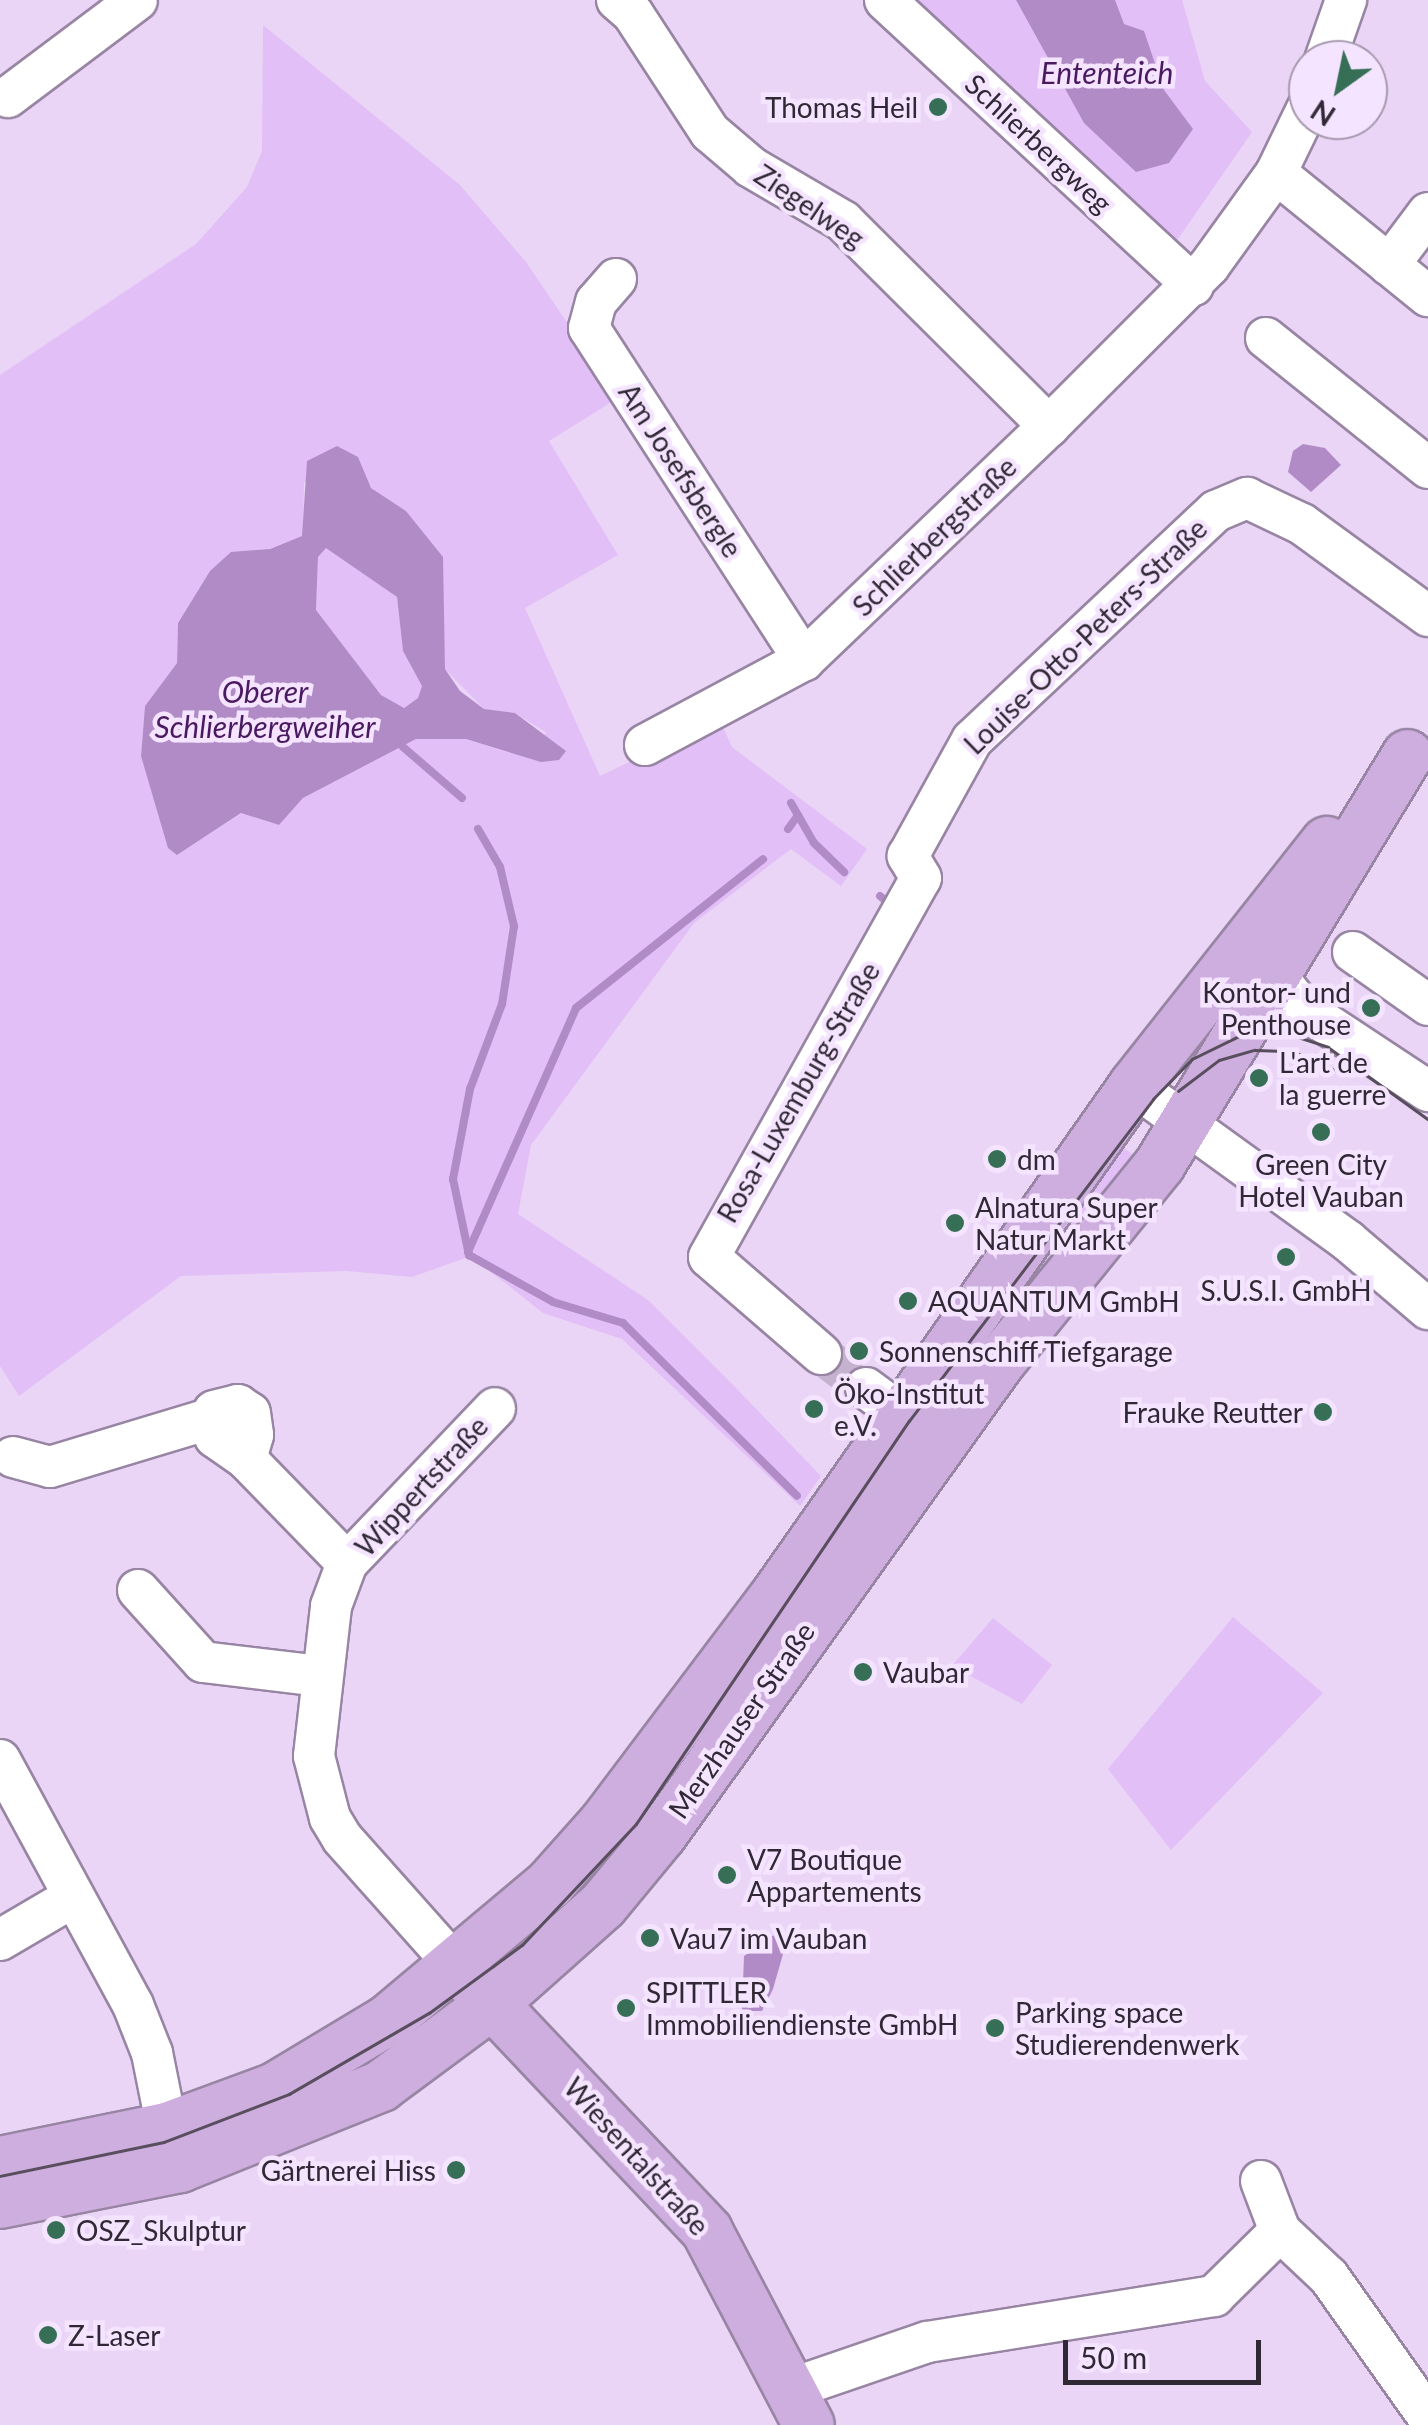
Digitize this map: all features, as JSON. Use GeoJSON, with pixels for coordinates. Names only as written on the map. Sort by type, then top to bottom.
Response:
{"type":"FeatureCollection","features":[{"type":"Feature","properties":{"kind":"main road","name":"Merzhauser Straße"},"geometry":{"type":"LineString","coordinates":[[0,2203],[180,2167],[286,2129],[381,2086],[481,1974],[550,1884],[605,1822],[779,1591],[895,1410],[1134,1086],[1355,806],[1418,742]]}},
{"type":"Feature","properties":{"kind":"main road","name":"Merzhauser Straße"},"geometry":{"type":"LineString","coordinates":[[0,2162],[167,2128],[316,2067],[481,1974],[624,1880],[971,1404],[1186,1123],[1418,742]]}},
{"type":"Feature","properties":{"kind":"main road"},"geometry":{"type":"LineString","coordinates":[[1274,910],[1268,946],[1277,977]]}},
{"type":"Feature","properties":{"kind":"main road"},"geometry":{"type":"LineString","coordinates":[[911,1488],[895,1410],[971,1404]]}},
{"type":"Feature","properties":{"kind":"main road","name":"Wiesentalstraße"},"geometry":{"type":"LineString","coordinates":[[481,1974],[707,2231],[801,2407]]}},
{"type":"Feature","properties":{"kind":"street"},"geometry":{"type":"LineString","coordinates":[[8,97],[137,0]]}},
{"type":"Feature","properties":{"kind":"street","name":"Schlierbergweg"},"geometry":{"type":"LineString","coordinates":[[885,0],[1194,285]]}},
{"type":"Feature","properties":{"kind":"street"},"geometry":{"type":"LineString","coordinates":[[1331,40],[1346,0]]}},
{"type":"Feature","properties":{"kind":"street","name":"Ziegelweg"},"geometry":{"type":"LineString","coordinates":[[625,7],[710,132],[796,197],[843,222],[1049,426]]}},
{"type":"Feature","properties":{"kind":"street","name":"Schlierbergstraße"},"geometry":{"type":"LineString","coordinates":[[645,745],[804,660],[1194,285],[1276,173],[1292,140]]}},
{"type":"Feature","properties":{"kind":"street"},"geometry":{"type":"LineString","coordinates":[[1276,173],[1428,296]]}},
{"type":"Feature","properties":{"kind":"street"},"geometry":{"type":"LineString","coordinates":[[1389,265],[1428,213]]}},
{"type":"Feature","properties":{"kind":"street","name":"Am Josefsbergle"},"geometry":{"type":"LineString","coordinates":[[616,279],[596,302],[589,328],[804,660]]}},
{"type":"Feature","properties":{"kind":"street"},"geometry":{"type":"LineString","coordinates":[[1266,338],[1428,468]]}},
{"type":"Feature","properties":{"kind":"street","name":"Louise-Otto-Peters-Straße"},"geometry":{"type":"LineString","coordinates":[[891,930],[921,878],[908,856],[972,740],[1230,502],[1264,501],[1428,616]]}},
{"type":"Feature","properties":{"kind":"street","name":"Rosa-Luxemburg-Straße"},"geometry":{"type":"LineString","coordinates":[[821,1354],[709,1256],[891,930]]}},
{"type":"Feature","properties":{"kind":"street"},"geometry":{"type":"LineString","coordinates":[[1378,962],[1428,1005]]}},
{"type":"Feature","properties":{"kind":"street"},"geometry":{"type":"LineString","coordinates":[[1277,977],[1302,1008],[1428,1091]]}},
{"type":"Feature","properties":{"kind":"street"},"geometry":{"type":"LineString","coordinates":[[1134,1086],[1428,1308]]}},
{"type":"Feature","properties":{"kind":"street","name":"Wippertstraße"},"geometry":{"type":"LineString","coordinates":[[481,1974],[363,1866],[330,1818],[314,1756],[331,1606],[347,1564],[494,1408]]}},
{"type":"Feature","properties":{"kind":"street","name":"Wippertstraße"},"geometry":{"type":"LineString","coordinates":[[13,1457],[50,1467],[210,1420],[215,1437],[246,1459],[347,1564]]}},
{"type":"Feature","properties":{"kind":"street"},"geometry":{"type":"LineString","coordinates":[[138,1590],[203,1662],[321,1676]]}},
{"type":"Feature","properties":{"kind":"street"},"geometry":{"type":"LineString","coordinates":[[0,1760],[70,1898],[132,2005],[152,2053],[167,2128]]}},
{"type":"Feature","properties":{"kind":"street"},"geometry":{"type":"LineString","coordinates":[[0,1940],[70,1898]]}},
{"type":"Feature","properties":{"kind":"street"},"geometry":{"type":"LineString","coordinates":[[1261,2181],[1280,2231],[1329,2278],[1428,2417]]}},
{"type":"Feature","properties":{"kind":"street"},"geometry":{"type":"LineString","coordinates":[[801,2407],[927,2342],[1214,2296],[1280,2231]]}},
{"type":"Feature","properties":{"kind":"shaded area"},"geometry":{"type":"Polygon","coordinates":[[[902,0],[1182,0],[1205,81],[1252,132],[1169,252],[902,0]]]}},
{"type":"Feature","properties":{"kind":"shaded area"},"geometry":{"type":"Polygon","coordinates":[[[263,25],[460,185],[526,262],[618,398],[549,441],[618,555],[525,608],[600,776],[719,719],[732,747],[867,849],[841,886],[791,849],[694,923],[531,1145],[518,1214],[648,1300],[821,1476],[800,1506],[622,1339],[543,1313],[471,1256],[412,1277],[347,1271],[181,1276],[19,1396],[0,1366],[0,375],[196,244],[247,187],[262,151],[263,25]],[[304,482],[303,536],[210,571],[178,623],[177,663],[145,706],[141,756],[177,855],[242,813],[279,825],[303,798],[416,739],[466,739],[513,754],[547,733],[515,713],[484,709],[445,669],[442,557],[406,511],[371,488],[304,482]]]}},
{"type":"Feature","properties":{"kind":"shaded area"},"geometry":{"type":"Polygon","coordinates":[[[326,547],[397,597],[403,651],[422,686],[418,698],[403,708],[381,695],[316,610],[318,556],[326,547]]]}},
{"type":"Feature","properties":{"kind":"shaded area"},"geometry":{"type":"Polygon","coordinates":[[[1108,1136],[1141,1161],[952,1396],[1108,1136]]]}},
{"type":"Feature","properties":{"kind":"shaded area"},"geometry":{"type":"Polygon","coordinates":[[[1233,1617],[1323,1693],[1171,1850],[1108,1769],[1233,1617]]]}},
{"type":"Feature","properties":{"kind":"shaded area"},"geometry":{"type":"Polygon","coordinates":[[[993,1618],[1052,1665],[1022,1704],[952,1666],[993,1618]]]}},
{"type":"Feature","properties":{"kind":"water","name":"Ententeich"},"geometry":{"type":"Polygon","coordinates":[[[1016,0],[1115,0],[1124,24],[1144,31],[1164,90],[1193,129],[1169,163],[1136,172],[1084,123],[1016,0]]]}},
{"type":"Feature","properties":{"kind":"water"},"geometry":{"type":"Polygon","coordinates":[[[1303,444],[1325,448],[1341,465],[1311,492],[1288,472],[1293,451],[1303,444]]]}},
{"type":"Feature","properties":{"kind":"water","name":"Oberer Schlierbergweiher"},"geometry":{"type":"Polygon","coordinates":[[[337,446],[358,457],[371,488],[406,511],[443,557],[445,669],[460,691],[484,709],[515,713],[566,751],[559,760],[541,762],[466,739],[416,739],[303,798],[279,825],[241,813],[177,855],[168,848],[141,756],[145,706],[177,663],[178,623],[210,571],[231,552],[270,549],[302,536],[307,461],[337,446]],[[326,548],[318,557],[316,610],[381,695],[404,708],[418,698],[422,686],[403,651],[397,597],[326,548]]]}},
{"type":"Feature","properties":{"kind":"water"},"geometry":{"type":"Polygon","coordinates":[[[774,1935],[783,1954],[773,1989],[762,2011],[742,2011],[744,1956],[774,1935]]]}},
{"type":"Feature","properties":{"kind":"waterway"},"geometry":{"type":"LineString","coordinates":[[403,747],[462,798]]}},
{"type":"Feature","properties":{"kind":"waterway"},"geometry":{"type":"LineString","coordinates":[[791,803],[814,843],[844,872]]}},
{"type":"Feature","properties":{"kind":"waterway"},"geometry":{"type":"LineString","coordinates":[[788,829],[798,815]]}},
{"type":"Feature","properties":{"kind":"waterway"},"geometry":{"type":"LineString","coordinates":[[478,829],[500,867],[514,926],[502,1004],[470,1089],[453,1179],[469,1255],[553,1302],[623,1323],[797,1496]]}},
{"type":"Feature","properties":{"kind":"waterway"},"geometry":{"type":"LineString","coordinates":[[468,1252],[576,1008],[763,859]]}},
{"type":"Feature","properties":{"kind":"waterway"},"geometry":{"type":"LineString","coordinates":[[880,896],[885,900]]}},
{"type":"Feature","properties":{"kind":"tunnel"},"geometry":{"type":"LineString","coordinates":[[821,1354],[866,1388]]}},
{"type":"Feature","properties":{"kind":"tram line"},"geometry":{"type":"LineString","coordinates":[[0,2176],[164,2142],[289,2094],[429,2013],[522,1945],[636,1824],[909,1421],[1153,1099],[1192,1059],[1241,1035],[1292,1035],[1328,1047],[1428,1119]]}},
{"type":"Feature","properties":{"kind":"tram line"},"geometry":{"type":"LineString","coordinates":[[1178,1091],[1219,1060],[1255,1050],[1292,1051],[1346,1075]]}},
{"type":"Feature","properties":{"kind":"place","name":"Thomas Heil"},"geometry":{"type":"Point","coordinates":[938,107]}},
{"type":"Feature","properties":{"kind":"place","name":"Kontor- und Penthouse"},"geometry":{"type":"Point","coordinates":[1371,1008]}},
{"type":"Feature","properties":{"kind":"place","name":"L'art de la guerre"},"geometry":{"type":"Point","coordinates":[1259,1078]}},
{"type":"Feature","properties":{"kind":"place","name":"Green City Hotel Vauban"},"geometry":{"type":"Point","coordinates":[1321,1132]}},
{"type":"Feature","properties":{"kind":"place","name":"dm"},"geometry":{"type":"Point","coordinates":[997,1159]}},
{"type":"Feature","properties":{"kind":"place","name":"Alnatura Super Natur Markt"},"geometry":{"type":"Point","coordinates":[955,1223]}},
{"type":"Feature","properties":{"kind":"place","name":"S.U.S.I. GmbH"},"geometry":{"type":"Point","coordinates":[1286,1257]}},
{"type":"Feature","properties":{"kind":"place","name":"AQUANTUM GmbH"},"geometry":{"type":"Point","coordinates":[908,1301]}},
{"type":"Feature","properties":{"kind":"place","name":"Sonnenschiff Tiefgarage"},"geometry":{"type":"Point","coordinates":[859,1351]}},
{"type":"Feature","properties":{"kind":"place","name":"Öko-Institut e.V."},"geometry":{"type":"Point","coordinates":[814,1409]}},
{"type":"Feature","properties":{"kind":"place","name":"Frauke Reutter"},"geometry":{"type":"Point","coordinates":[1323,1412]}},
{"type":"Feature","properties":{"kind":"place","name":"Vaubar"},"geometry":{"type":"Point","coordinates":[863,1672]}},
{"type":"Feature","properties":{"kind":"place","name":"V7 Boutique Appartements"},"geometry":{"type":"Point","coordinates":[727,1875]}},
{"type":"Feature","properties":{"kind":"place","name":"Vau7 im Vauban"},"geometry":{"type":"Point","coordinates":[650,1938]}},
{"type":"Feature","properties":{"kind":"place","name":"SPITTLER Immobiliendienste GmbH"},"geometry":{"type":"Point","coordinates":[626,2008]}},
{"type":"Feature","properties":{"kind":"place","name":"Parking space Studierendenwerk"},"geometry":{"type":"Point","coordinates":[995,2028]}},
{"type":"Feature","properties":{"kind":"place","name":"Gärtnerei Hiss"},"geometry":{"type":"Point","coordinates":[456,2170]}},
{"type":"Feature","properties":{"kind":"place","name":"OSZ_Skulptur"},"geometry":{"type":"Point","coordinates":[56,2230]}},
{"type":"Feature","properties":{"kind":"place","name":"Z-Laser"},"geometry":{"type":"Point","coordinates":[48,2335]}}]}
